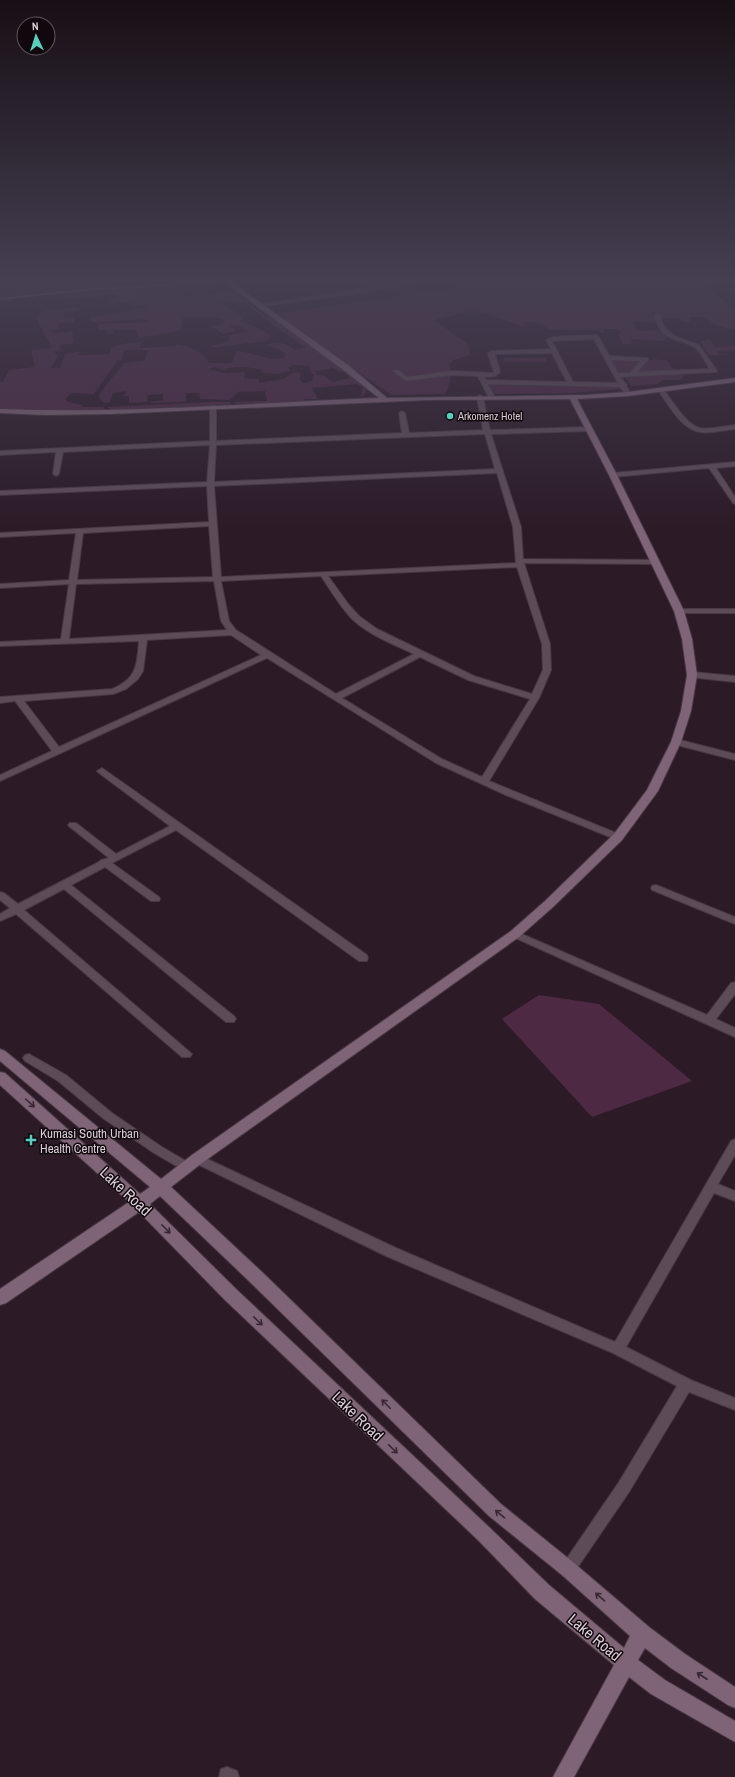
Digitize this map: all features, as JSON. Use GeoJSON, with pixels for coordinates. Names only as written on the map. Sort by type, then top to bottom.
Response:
{"type":"FeatureCollection","features":[{"type":"Feature","properties":{"kind":"street"},"geometry":{"type":"LineString","coordinates":[[338,362],[386,400]]}},
{"type":"Feature","properties":{"kind":"street"},"geometry":{"type":"LineString","coordinates":[[494,362],[497,372],[494,375]]}},
{"type":"Feature","properties":{"kind":"street"},"geometry":{"type":"LineString","coordinates":[[560,362],[571,384]]}},
{"type":"Feature","properties":{"kind":"street"},"geometry":{"type":"LineString","coordinates":[[609,362],[628,394]]}},
{"type":"Feature","properties":{"kind":"street"},"geometry":{"type":"LineString","coordinates":[[632,375],[643,362]]}},
{"type":"Feature","properties":{"kind":"street"},"geometry":{"type":"LineString","coordinates":[[616,376],[714,370],[708,362]]}},
{"type":"Feature","properties":{"kind":"street"},"geometry":{"type":"LineString","coordinates":[[396,371],[406,379],[452,373],[465,373],[508,376],[531,383]]}},
{"type":"Feature","properties":{"kind":"street"},"geometry":{"type":"LineString","coordinates":[[480,375],[491,396]]}},
{"type":"Feature","properties":{"kind":"street"},"geometry":{"type":"LineString","coordinates":[[0,411],[59,413],[480,396],[572,397],[628,394],[735,380]]}},
{"type":"Feature","properties":{"kind":"street"},"geometry":{"type":"LineString","coordinates":[[484,382],[624,385]]}},
{"type":"Feature","properties":{"kind":"street"},"geometry":{"type":"LineString","coordinates":[[661,390],[687,423],[695,428],[702,430],[735,427]]}},
{"type":"Feature","properties":{"kind":"street"},"geometry":{"type":"LineString","coordinates":[[480,396],[487,432],[517,527],[520,563],[546,644],[548,655],[546,670],[535,698],[484,782]]}},
{"type":"Feature","properties":{"kind":"street"},"geometry":{"type":"LineString","coordinates":[[0,1298],[140,1203],[192,1163],[515,934],[549,904],[618,837],[652,791],[676,742],[686,711],[692,675],[687,639],[679,611],[613,475],[572,397]]}},
{"type":"Feature","properties":{"kind":"street"},"geometry":{"type":"LineString","coordinates":[[213,407],[210,484],[217,579],[223,616],[233,632],[335,698],[440,761],[484,782],[618,837]]}},
{"type":"Feature","properties":{"kind":"street"},"geometry":{"type":"LineString","coordinates":[[402,413],[406,435]]}},
{"type":"Feature","properties":{"kind":"street"},"geometry":{"type":"LineString","coordinates":[[0,453],[406,435],[589,429]]}},
{"type":"Feature","properties":{"kind":"street"},"geometry":{"type":"LineString","coordinates":[[56,474],[60,450]]}},
{"type":"Feature","properties":{"kind":"street"},"geometry":{"type":"LineString","coordinates":[[613,475],[735,464]]}},
{"type":"Feature","properties":{"kind":"street"},"geometry":{"type":"LineString","coordinates":[[712,466],[733,495],[735,502]]}},
{"type":"Feature","properties":{"kind":"street"},"geometry":{"type":"LineString","coordinates":[[0,493],[498,470]]}},
{"type":"Feature","properties":{"kind":"street"},"geometry":{"type":"LineString","coordinates":[[0,535],[213,524]]}},
{"type":"Feature","properties":{"kind":"street"},"geometry":{"type":"LineString","coordinates":[[65,642],[80,530]]}},
{"type":"Feature","properties":{"kind":"street"},"geometry":{"type":"LineString","coordinates":[[0,586],[72,582],[217,579],[520,563],[655,562]]}},
{"type":"Feature","properties":{"kind":"street"},"geometry":{"type":"LineString","coordinates":[[322,573],[346,607],[356,618],[374,631],[472,678],[535,698]]}},
{"type":"Feature","properties":{"kind":"street"},"geometry":{"type":"LineString","coordinates":[[679,611],[735,611]]}},
{"type":"Feature","properties":{"kind":"street"},"geometry":{"type":"LineString","coordinates":[[0,644],[143,638],[233,632]]}},
{"type":"Feature","properties":{"kind":"street"},"geometry":{"type":"LineString","coordinates":[[0,700],[113,691],[122,688],[132,682],[140,670],[143,638]]}},
{"type":"Feature","properties":{"kind":"street"},"geometry":{"type":"LineString","coordinates":[[335,698],[420,654]]}},
{"type":"Feature","properties":{"kind":"street"},"geometry":{"type":"LineString","coordinates":[[0,778],[267,655]]}},
{"type":"Feature","properties":{"kind":"street"},"geometry":{"type":"LineString","coordinates":[[692,675],[735,679]]}},
{"type":"Feature","properties":{"kind":"street"},"geometry":{"type":"LineString","coordinates":[[18,699],[58,752]]}},
{"type":"Feature","properties":{"kind":"street"},"geometry":{"type":"LineString","coordinates":[[676,742],[735,757]]}},
{"type":"Feature","properties":{"kind":"street"},"geometry":{"type":"LineString","coordinates":[[102,771],[363,958]]}},
{"type":"Feature","properties":{"kind":"street"},"geometry":{"type":"LineString","coordinates":[[73,825],[114,857]]}},
{"type":"Feature","properties":{"kind":"street"},"geometry":{"type":"LineString","coordinates":[[0,918],[104,862],[177,826]]}},
{"type":"Feature","properties":{"kind":"street"},"geometry":{"type":"LineString","coordinates":[[104,862],[155,899]]}},
{"type":"Feature","properties":{"kind":"street"},"geometry":{"type":"LineString","coordinates":[[64,884],[230,1019]]}},
{"type":"Feature","properties":{"kind":"street"},"geometry":{"type":"LineString","coordinates":[[656,888],[735,921]]}},
{"type":"Feature","properties":{"kind":"street"},"geometry":{"type":"LineString","coordinates":[[0,895],[186,1054]]}},
{"type":"Feature","properties":{"kind":"street"},"geometry":{"type":"LineString","coordinates":[[515,934],[735,1033]]}},
{"type":"Feature","properties":{"kind":"street"},"geometry":{"type":"LineString","coordinates":[[709,1020],[735,986]]}},
{"type":"Feature","properties":{"kind":"street","name":"Lake Road"},"geometry":{"type":"LineString","coordinates":[[0,1054],[161,1187],[256,1277],[495,1510],[568,1569],[642,1634],[678,1661],[735,1698]]}},
{"type":"Feature","properties":{"kind":"street"},"geometry":{"type":"LineString","coordinates":[[29,1058],[62,1078],[108,1116],[152,1146],[391,1252],[618,1349],[686,1384],[735,1404]]}},
{"type":"Feature","properties":{"kind":"street","name":"Lake Road"},"geometry":{"type":"LineString","coordinates":[[0,1078],[140,1203],[231,1295],[484,1534],[542,1592],[626,1663],[658,1687],[735,1732]]}},
{"type":"Feature","properties":{"kind":"street"},"geometry":{"type":"LineString","coordinates":[[618,1349],[712,1187],[735,1144]]}},
{"type":"Feature","properties":{"kind":"street"},"geometry":{"type":"LineString","coordinates":[[712,1187],[735,1196]]}},
{"type":"Feature","properties":{"kind":"street"},"geometry":{"type":"LineString","coordinates":[[568,1569],[602,1516],[624,1487],[686,1384]]}},
{"type":"Feature","properties":{"kind":"street"},"geometry":{"type":"LineString","coordinates":[[563,1777],[642,1634]]}},
{"type":"Feature","properties":{"kind":"shaded area"},"geometry":{"type":"Polygon","coordinates":[[[34,362],[55,362],[51,368],[60,368],[62,362],[117,362],[94,394],[71,393],[65,399],[68,402],[82,405],[82,407],[104,407],[104,411],[0,410],[0,382],[3,382],[9,370],[35,367],[34,362]]]}},
{"type":"Feature","properties":{"kind":"shaded area"},"geometry":{"type":"Polygon","coordinates":[[[333,362],[346,371],[341,372],[331,367],[331,369],[314,371],[318,375],[325,376],[333,382],[350,378],[346,374],[349,374],[367,389],[364,396],[361,396],[363,387],[357,384],[312,388],[318,399],[304,399],[304,402],[237,404],[232,402],[267,401],[265,391],[238,392],[230,400],[200,399],[199,393],[186,393],[186,401],[182,402],[150,403],[163,400],[163,394],[148,395],[147,402],[129,403],[129,396],[123,396],[126,394],[125,391],[113,393],[110,402],[105,403],[99,398],[100,393],[124,363],[333,362]],[[293,365],[288,367],[290,371],[275,374],[263,373],[261,369],[242,367],[232,367],[223,370],[214,367],[209,369],[223,373],[245,372],[244,378],[259,379],[259,383],[283,379],[293,373],[300,372],[300,380],[303,383],[313,381],[312,378],[314,375],[310,371],[309,366],[293,365]]]}},
{"type":"Feature","properties":{"kind":"shaded area"},"geometry":{"type":"Polygon","coordinates":[[[344,362],[452,362],[449,364],[450,380],[448,388],[444,394],[391,395],[344,362]]]}},
{"type":"Feature","properties":{"kind":"shaded area"},"geometry":{"type":"Polygon","coordinates":[[[612,362],[640,362],[629,374],[621,374],[613,367],[612,362]]]}},
{"type":"Feature","properties":{"kind":"shaded area"},"geometry":{"type":"Polygon","coordinates":[[[647,362],[669,362],[672,368],[684,376],[680,380],[662,380],[658,384],[631,386],[626,378],[633,377],[647,362]]]}},
{"type":"Feature","properties":{"kind":"shaded area"},"geometry":{"type":"Polygon","coordinates":[[[487,385],[620,387],[622,389],[573,393],[490,394],[487,385]]]}},
{"type":"Feature","properties":{"kind":"shaded area"},"geometry":{"type":"Polygon","coordinates":[[[230,402],[231,404],[113,410],[107,407],[230,402]]]}},
{"type":"Feature","properties":{"kind":"shaded area"},"geometry":{"type":"Polygon","coordinates":[[[539,995],[599,1004],[692,1081],[592,1117],[502,1019],[539,995]]]}},
{"type":"Feature","properties":{"kind":"place","name":"Arkomenz Hotel"},"geometry":{"type":"Point","coordinates":[450,416]}},
{"type":"Feature","properties":{"kind":"place","name":"Kumasi South Urban Health Centre"},"geometry":{"type":"Point","coordinates":[31,1140]}}]}
